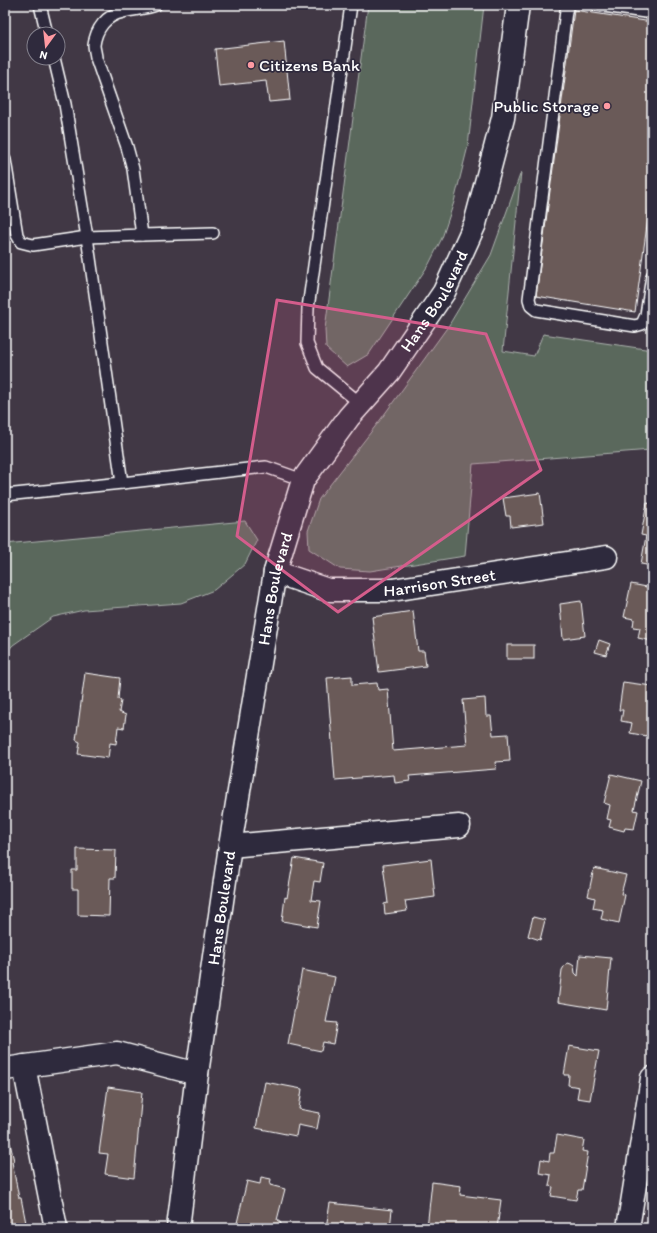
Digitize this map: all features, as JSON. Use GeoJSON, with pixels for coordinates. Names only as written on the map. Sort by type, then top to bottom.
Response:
{"type":"FeatureCollection","features":[{"type":"Feature","properties":{"kind":"street","name":"Hans Boulevard"},"geometry":{"type":"LineString","coordinates":[[178,1228],[197,1074],[230,846],[275,572],[303,480],[349,417],[389,372],[444,292],[475,224],[503,118],[518,5]]}},
{"type":"Feature","properties":{"kind":"street","name":"Harrison Street"},"geometry":{"type":"LineString","coordinates":[[275,572],[328,590],[392,590],[606,557]]}},
{"type":"Feature","properties":{"kind":"street"},"geometry":{"type":"LineString","coordinates":[[230,846],[460,826]]}},
{"type":"Feature","properties":{"kind":"street"},"geometry":{"type":"LineString","coordinates":[[56,1228],[15,1068],[117,1053],[197,1074]]}},
{"type":"Feature","properties":{"kind":"street"},"geometry":{"type":"LineString","coordinates":[[628,1228],[652,1078]]}},
{"type":"Feature","properties":{"kind":"lane"},"geometry":{"type":"LineString","coordinates":[[40,5],[45,26]]}},
{"type":"Feature","properties":{"kind":"lane"},"geometry":{"type":"LineString","coordinates":[[142,235],[133,169],[96,58],[94,46],[99,28],[107,18],[122,12],[156,5]]}},
{"type":"Feature","properties":{"kind":"lane"},"geometry":{"type":"LineString","coordinates":[[351,5],[308,308],[307,343],[317,368],[361,404]]}},
{"type":"Feature","properties":{"kind":"lane"},"geometry":{"type":"LineString","coordinates":[[568,5],[529,299],[531,306],[536,310],[635,326],[642,324],[646,315],[652,276]]}},
{"type":"Feature","properties":{"kind":"lane"},"geometry":{"type":"LineString","coordinates":[[597,5],[652,13]]}},
{"type":"Feature","properties":{"kind":"lane"},"geometry":{"type":"LineString","coordinates":[[56,66],[65,104],[87,237],[122,483]]}},
{"type":"Feature","properties":{"kind":"lane"},"geometry":{"type":"LineString","coordinates":[[5,160],[17,235],[22,242],[33,245],[87,237],[213,233]]}},
{"type":"Feature","properties":{"kind":"lane"},"geometry":{"type":"LineString","coordinates":[[5,495],[266,467],[303,480]]}},
{"type":"Feature","properties":{"kind":"highlighted area"},"geometry":{"type":"Polygon","coordinates":[[[277,300],[486,334],[541,470],[338,612],[237,536],[277,300]]]}},
{"type":"Feature","properties":{"kind":"green space"},"geometry":{"type":"Polygon","coordinates":[[[368,5],[484,5],[468,146],[454,202],[442,238],[429,264],[369,354],[347,367],[326,348],[325,329],[368,5]]]}},
{"type":"Feature","properties":{"kind":"green space"},"geometry":{"type":"Polygon","coordinates":[[[521,172],[503,351],[534,356],[543,334],[652,350],[651,450],[473,464],[465,556],[370,571],[340,569],[309,549],[308,531],[319,499],[381,419],[449,325],[491,255],[521,172]]]}},
{"type":"Feature","properties":{"kind":"green space"},"geometry":{"type":"Polygon","coordinates":[[[245,521],[257,540],[245,564],[214,590],[181,603],[84,610],[53,617],[13,645],[5,654],[5,544],[245,521]]]}},
{"type":"Feature","properties":{"kind":"building","name":"Public Storage"},"geometry":{"type":"Polygon","coordinates":[[[574,10],[652,22],[652,189],[635,312],[536,296],[574,10]]]}},
{"type":"Feature","properties":{"kind":"building","name":"Citizens Bank"},"geometry":{"type":"Polygon","coordinates":[[[284,41],[290,100],[269,102],[266,81],[219,86],[215,49],[284,41]]]}},
{"type":"Feature","properties":{"kind":"building"},"geometry":{"type":"Polygon","coordinates":[[[540,493],[544,523],[511,527],[510,516],[506,516],[503,498],[540,493]]]}},
{"type":"Feature","properties":{"kind":"building"},"geometry":{"type":"Polygon","coordinates":[[[647,503],[652,504],[652,566],[641,564],[646,536],[641,535],[647,503]]]}},
{"type":"Feature","properties":{"kind":"building"},"geometry":{"type":"Polygon","coordinates":[[[631,584],[652,588],[652,641],[638,638],[640,628],[633,627],[634,619],[624,617],[631,584]]]}},
{"type":"Feature","properties":{"kind":"building"},"geometry":{"type":"Polygon","coordinates":[[[581,601],[585,636],[563,639],[560,604],[581,601]]]}},
{"type":"Feature","properties":{"kind":"building"},"geometry":{"type":"Polygon","coordinates":[[[413,611],[418,651],[424,651],[426,666],[379,672],[372,617],[413,611]]]}},
{"type":"Feature","properties":{"kind":"building"},"geometry":{"type":"Polygon","coordinates":[[[599,640],[610,644],[606,655],[595,652],[599,640]]]}},
{"type":"Feature","properties":{"kind":"building"},"geometry":{"type":"Polygon","coordinates":[[[507,645],[534,645],[534,659],[507,659],[507,645]]]}},
{"type":"Feature","properties":{"kind":"building"},"geometry":{"type":"Polygon","coordinates":[[[85,673],[120,678],[118,699],[121,701],[119,712],[126,715],[124,728],[118,727],[116,744],[110,743],[108,758],[78,754],[80,742],[76,740],[85,673]]]}},
{"type":"Feature","properties":{"kind":"building"},"geometry":{"type":"Polygon","coordinates":[[[352,676],[352,685],[377,683],[378,690],[388,689],[393,751],[467,745],[463,700],[485,698],[486,716],[491,716],[493,735],[508,734],[510,761],[495,762],[496,769],[409,776],[410,781],[395,783],[394,775],[335,780],[327,678],[352,676]]]}},
{"type":"Feature","properties":{"kind":"building"},"geometry":{"type":"Polygon","coordinates":[[[623,682],[652,686],[652,699],[647,736],[630,733],[632,723],[621,721],[623,710],[619,710],[623,682]]]}},
{"type":"Feature","properties":{"kind":"building"},"geometry":{"type":"Polygon","coordinates":[[[611,774],[641,781],[634,810],[638,811],[634,829],[625,828],[624,831],[609,827],[611,820],[607,819],[610,805],[604,803],[611,774]]]}},
{"type":"Feature","properties":{"kind":"building"},"geometry":{"type":"Polygon","coordinates":[[[77,849],[116,850],[115,878],[110,878],[109,916],[78,915],[78,889],[72,889],[72,870],[77,870],[77,849]]]}},
{"type":"Feature","properties":{"kind":"building"},"geometry":{"type":"Polygon","coordinates":[[[294,858],[323,863],[320,882],[314,881],[311,900],[321,901],[317,927],[282,921],[285,897],[287,898],[294,858]]]}},
{"type":"Feature","properties":{"kind":"building"},"geometry":{"type":"Polygon","coordinates":[[[431,859],[435,897],[405,901],[407,911],[385,914],[384,904],[388,903],[383,865],[431,859]]]}},
{"type":"Feature","properties":{"kind":"building"},"geometry":{"type":"Polygon","coordinates":[[[594,868],[626,875],[621,894],[625,895],[619,923],[601,919],[603,910],[593,908],[595,898],[588,896],[594,868]]]}},
{"type":"Feature","properties":{"kind":"building"},"geometry":{"type":"Polygon","coordinates":[[[533,917],[545,920],[540,940],[528,936],[533,917]]]}},
{"type":"Feature","properties":{"kind":"building"},"geometry":{"type":"Polygon","coordinates":[[[580,955],[611,958],[606,1010],[558,1002],[562,970],[568,963],[571,964],[574,966],[575,973],[578,976],[580,955]]]}},
{"type":"Feature","properties":{"kind":"building"},"geometry":{"type":"Polygon","coordinates":[[[302,970],[335,977],[326,1022],[337,1023],[333,1044],[323,1042],[321,1051],[288,1044],[302,970]]]}},
{"type":"Feature","properties":{"kind":"building"},"geometry":{"type":"Polygon","coordinates":[[[569,1046],[599,1051],[590,1100],[577,1098],[579,1087],[568,1085],[569,1075],[564,1075],[569,1046]]]}},
{"type":"Feature","properties":{"kind":"building"},"geometry":{"type":"Polygon","coordinates":[[[265,1082],[302,1089],[299,1109],[320,1113],[317,1129],[298,1125],[296,1136],[256,1128],[265,1082]]]}},
{"type":"Feature","properties":{"kind":"building"},"geometry":{"type":"Polygon","coordinates":[[[108,1087],[142,1092],[134,1178],[105,1174],[108,1154],[99,1153],[108,1087]]]}},
{"type":"Feature","properties":{"kind":"building"},"geometry":{"type":"Polygon","coordinates":[[[557,1135],[584,1140],[582,1151],[588,1152],[582,1190],[578,1190],[576,1200],[551,1196],[553,1187],[549,1186],[551,1175],[539,1173],[541,1159],[549,1161],[550,1153],[554,1153],[557,1135]]]}},
{"type":"Feature","properties":{"kind":"building"},"geometry":{"type":"Polygon","coordinates":[[[10,1143],[19,1198],[21,1198],[27,1228],[5,1228],[5,1144],[10,1143]]]}},
{"type":"Feature","properties":{"kind":"building"},"geometry":{"type":"Polygon","coordinates":[[[261,1177],[271,1179],[270,1185],[285,1189],[277,1220],[281,1223],[280,1228],[236,1227],[247,1181],[260,1184],[261,1177]]]}},
{"type":"Feature","properties":{"kind":"building"},"geometry":{"type":"Polygon","coordinates":[[[432,1182],[461,1186],[460,1195],[501,1200],[497,1228],[427,1228],[432,1182]]]}},
{"type":"Feature","properties":{"kind":"building"},"geometry":{"type":"Polygon","coordinates":[[[330,1203],[392,1210],[390,1228],[326,1228],[330,1203]]]}},
{"type":"Feature","properties":{"kind":"place","name":"Citizens Bank"},"geometry":{"type":"Point","coordinates":[251,65]}},
{"type":"Feature","properties":{"kind":"place","name":"Public Storage"},"geometry":{"type":"Point","coordinates":[607,106]}}]}
